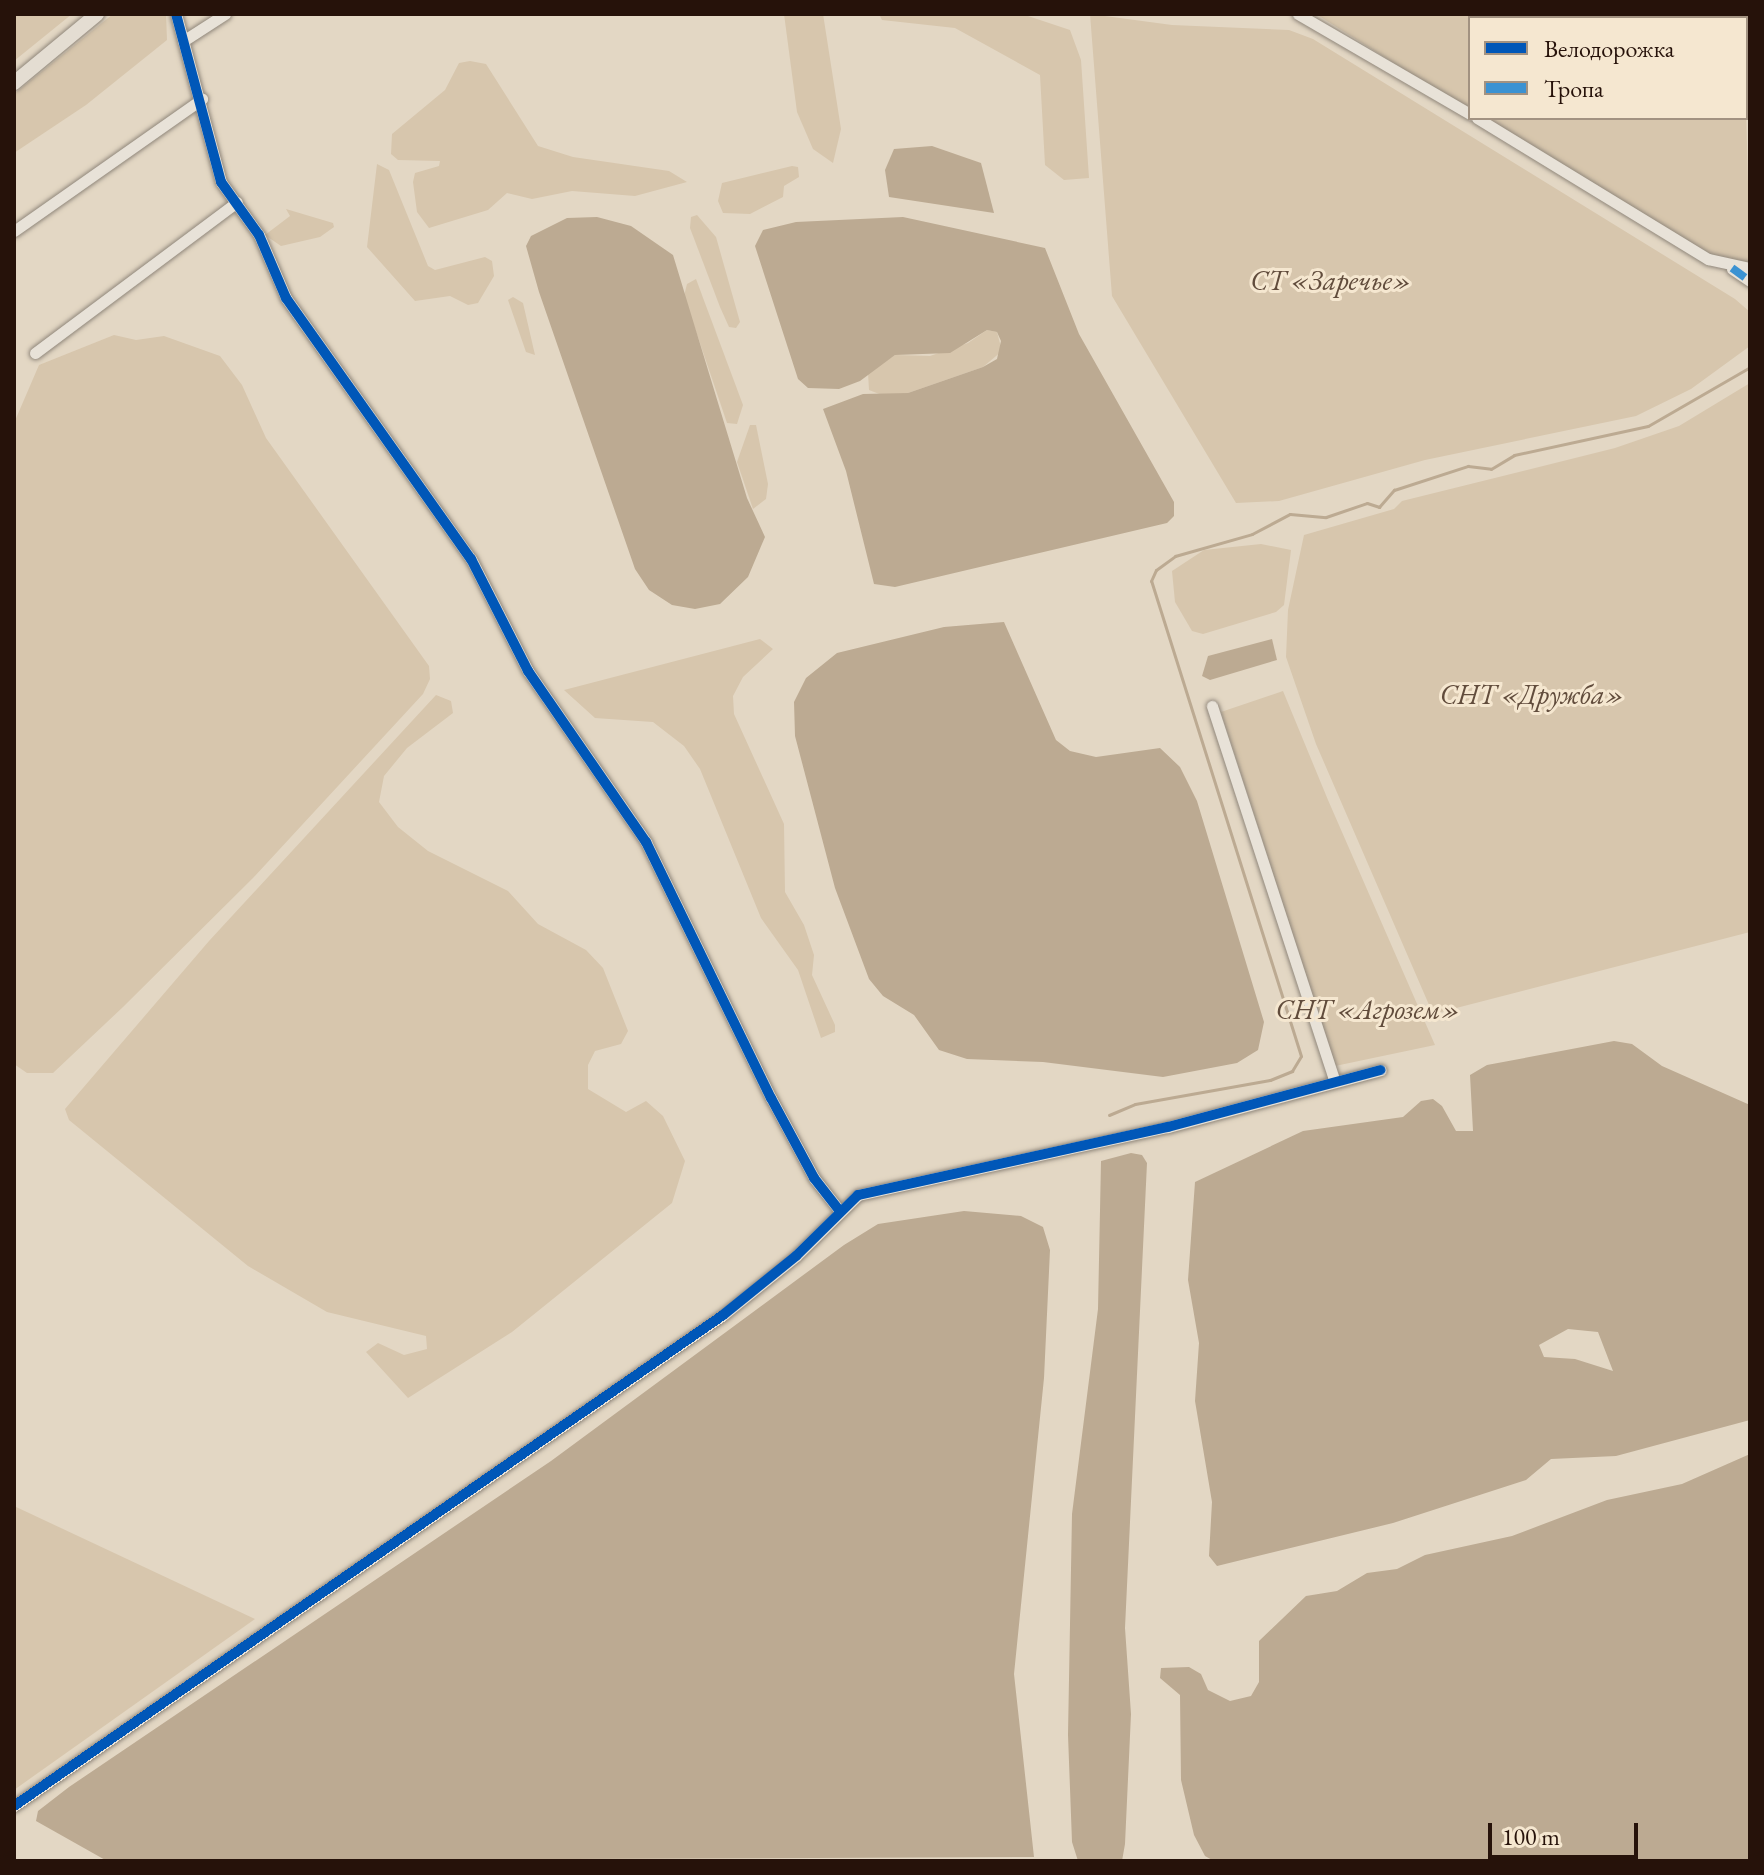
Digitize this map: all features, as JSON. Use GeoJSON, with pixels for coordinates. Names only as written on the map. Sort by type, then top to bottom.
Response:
{"type":"FeatureCollection","features":[{"type":"Feature","properties":{"kind":"main road"},"geometry":{"type":"LineString","coordinates":[[14,83],[97,14]]}},
{"type":"Feature","properties":{"kind":"street"},"geometry":{"type":"LineString","coordinates":[[176,14],[202,99],[213,163],[259,235],[286,298],[471,559],[528,671],[646,842],[778,1111],[814,1178],[838,1209]]}},
{"type":"Feature","properties":{"kind":"street"},"geometry":{"type":"LineString","coordinates":[[183,41],[225,14]]}},
{"type":"Feature","properties":{"kind":"street"},"geometry":{"type":"LineString","coordinates":[[1298,14],[1468,113]]}},
{"type":"Feature","properties":{"kind":"street"},"geometry":{"type":"LineString","coordinates":[[14,231],[202,99]]}},
{"type":"Feature","properties":{"kind":"street"},"geometry":{"type":"LineString","coordinates":[[1480,120],[1636,220],[1732,268],[1750,281]]}},
{"type":"Feature","properties":{"kind":"street"},"geometry":{"type":"LineString","coordinates":[[35,353],[237,202]]}},
{"type":"Feature","properties":{"kind":"street"},"geometry":{"type":"LineString","coordinates":[[1732,268],[1750,268]]}},
{"type":"Feature","properties":{"kind":"street"},"geometry":{"type":"LineString","coordinates":[[1212,706],[1334,1080]]}},
{"type":"Feature","properties":{"kind":"street"},"geometry":{"type":"LineString","coordinates":[[14,1806],[723,1315],[796,1256],[838,1209],[879,1188],[1168,1127],[1334,1080],[1381,1070]]}},
{"type":"Feature","properties":{"kind":"green space"},"geometry":{"type":"Polygon","coordinates":[[[14,14],[72,14],[14,61],[14,14]]]}},
{"type":"Feature","properties":{"kind":"green space"},"geometry":{"type":"Polygon","coordinates":[[[113,14],[166,14],[167,40],[86,105],[14,153],[14,94],[113,14]]]}},
{"type":"Feature","properties":{"kind":"green space"},"geometry":{"type":"Polygon","coordinates":[[[784,14],[823,14],[841,129],[833,163],[813,149],[797,112],[784,14]]]}},
{"type":"Feature","properties":{"kind":"green space"},"geometry":{"type":"Polygon","coordinates":[[[879,14],[1022,14],[1070,30],[1081,60],[1089,178],[1064,180],[1045,165],[1040,75],[955,28],[882,20],[879,14]]]}},
{"type":"Feature","properties":{"kind":"green space","name":"СТ «Заречье»"},"geometry":{"type":"Polygon","coordinates":[[[1090,14],[1172,25],[1289,30],[1313,39],[1735,299],[1750,312],[1750,346],[1691,389],[1636,416],[1425,460],[1279,501],[1236,503],[1112,296],[1090,14]]]}},
{"type":"Feature","properties":{"kind":"green space"},"geometry":{"type":"Polygon","coordinates":[[[1316,14],[1578,16],[1468,16],[1468,110],[1316,14]]]}},
{"type":"Feature","properties":{"kind":"green space"},"geometry":{"type":"Polygon","coordinates":[[[470,61],[486,64],[538,146],[573,157],[669,171],[687,182],[635,196],[572,191],[532,199],[507,193],[488,210],[429,228],[417,212],[413,182],[415,173],[439,166],[440,161],[398,160],[391,154],[392,134],[445,90],[459,63],[470,61]]]}},
{"type":"Feature","properties":{"kind":"green space"},"geometry":{"type":"Polygon","coordinates":[[[1484,120],[1746,120],[1750,264],[1719,259],[1484,120]]]}},
{"type":"Feature","properties":{"kind":"green space"},"geometry":{"type":"Polygon","coordinates":[[[377,164],[389,170],[428,266],[435,270],[485,257],[492,261],[494,276],[478,303],[468,305],[450,296],[415,301],[367,247],[377,164]]]}},
{"type":"Feature","properties":{"kind":"green space"},"geometry":{"type":"Polygon","coordinates":[[[798,167],[799,177],[784,186],[783,197],[750,214],[723,213],[718,201],[722,183],[798,167]]]}},
{"type":"Feature","properties":{"kind":"green space"},"geometry":{"type":"Polygon","coordinates":[[[286,209],[333,223],[334,227],[320,237],[281,246],[265,235],[290,216],[286,209]]]}},
{"type":"Feature","properties":{"kind":"green space"},"geometry":{"type":"Polygon","coordinates":[[[697,215],[716,237],[740,322],[736,328],[729,327],[690,228],[691,217],[697,215]]]}},
{"type":"Feature","properties":{"kind":"green space"},"geometry":{"type":"Polygon","coordinates":[[[696,279],[743,405],[737,424],[727,423],[684,296],[687,284],[696,279]]]}},
{"type":"Feature","properties":{"kind":"green space"},"geometry":{"type":"Polygon","coordinates":[[[513,297],[523,303],[535,355],[526,352],[508,300],[513,297]]]}},
{"type":"Feature","properties":{"kind":"green space"},"geometry":{"type":"Polygon","coordinates":[[[987,330],[997,332],[1002,351],[983,367],[908,393],[887,397],[869,390],[868,373],[895,355],[930,356],[968,343],[987,330]]]}},
{"type":"Feature","properties":{"kind":"green space"},"geometry":{"type":"Polygon","coordinates":[[[114,335],[136,340],[164,336],[220,356],[242,385],[266,438],[429,666],[430,679],[423,694],[253,878],[123,1007],[53,1073],[27,1073],[14,1064],[14,423],[39,365],[114,335]]]}},
{"type":"Feature","properties":{"kind":"green space","name":"СНТ «Дружба»"},"geometry":{"type":"Polygon","coordinates":[[[1750,383],[1750,932],[1433,1014],[1316,744],[1286,657],[1288,610],[1304,535],[1394,509],[1402,501],[1615,448],[1679,426],[1750,383]]]}},
{"type":"Feature","properties":{"kind":"green space"},"geometry":{"type":"Polygon","coordinates":[[[750,425],[756,425],[768,484],[766,499],[753,509],[737,462],[750,425]]]}},
{"type":"Feature","properties":{"kind":"green space"},"geometry":{"type":"Polygon","coordinates":[[[1261,544],[1291,550],[1284,605],[1276,612],[1203,634],[1192,631],[1175,602],[1172,571],[1204,550],[1261,544]]]}},
{"type":"Feature","properties":{"kind":"green space"},"geometry":{"type":"Polygon","coordinates":[[[760,639],[773,649],[743,677],[733,696],[734,714],[784,824],[785,892],[804,925],[814,955],[812,975],[835,1025],[835,1032],[821,1038],[798,970],[761,918],[700,769],[684,746],[653,722],[595,718],[564,690],[760,639]]]}},
{"type":"Feature","properties":{"kind":"green space","name":"СНТ «Агрозем»"},"geometry":{"type":"Polygon","coordinates":[[[1283,691],[1435,1045],[1335,1066],[1221,712],[1283,691]]]}},
{"type":"Feature","properties":{"kind":"green space"},"geometry":{"type":"Polygon","coordinates":[[[436,695],[451,701],[453,713],[407,748],[384,776],[379,802],[398,827],[428,851],[508,891],[538,924],[586,950],[603,968],[628,1031],[621,1044],[595,1051],[588,1065],[588,1089],[626,1112],[646,1101],[663,1116],[685,1161],[672,1203],[512,1332],[408,1398],[366,1352],[378,1343],[404,1355],[427,1349],[426,1336],[327,1312],[248,1266],[69,1120],[65,1109],[209,941],[436,695]]]}},
{"type":"Feature","properties":{"kind":"green space"},"geometry":{"type":"Polygon","coordinates":[[[14,1506],[255,1619],[14,1790],[14,1506]]]}},
{"type":"Feature","properties":{"kind":"shaded area"},"geometry":{"type":"Polygon","coordinates":[[[932,146],[981,163],[994,213],[889,197],[885,170],[894,149],[932,146]]]}},
{"type":"Feature","properties":{"kind":"shaded area"},"geometry":{"type":"Polygon","coordinates":[[[597,217],[631,226],[673,255],[747,498],[765,537],[748,577],[720,604],[695,609],[672,605],[649,590],[635,569],[539,292],[526,246],[531,236],[567,218],[597,217]]]}},
{"type":"Feature","properties":{"kind":"shaded area"},"geometry":{"type":"Polygon","coordinates":[[[903,217],[1045,248],[1079,334],[1174,502],[1174,516],[1167,523],[895,587],[874,584],[846,471],[823,409],[863,394],[908,393],[983,367],[997,359],[1001,341],[997,332],[987,330],[950,353],[895,355],[860,381],[839,389],[808,388],[798,379],[755,246],[763,230],[796,222],[903,217]]]}},
{"type":"Feature","properties":{"kind":"shaded area"},"geometry":{"type":"Polygon","coordinates":[[[1004,622],[1056,740],[1070,751],[1096,757],[1160,748],[1180,767],[1197,801],[1264,1022],[1258,1050],[1237,1063],[1163,1077],[1043,1062],[967,1059],[939,1050],[914,1015],[883,996],[869,979],[835,888],[795,736],[794,702],[806,678],[837,653],[944,627],[1004,622]]]}},
{"type":"Feature","properties":{"kind":"shaded area"},"geometry":{"type":"Polygon","coordinates":[[[1272,639],[1277,660],[1210,680],[1202,676],[1208,656],[1272,639]]]}},
{"type":"Feature","properties":{"kind":"shaded area"},"geometry":{"type":"Polygon","coordinates":[[[1614,1041],[1632,1044],[1662,1066],[1750,1105],[1750,1420],[1616,1456],[1551,1459],[1526,1480],[1393,1523],[1217,1566],[1209,1556],[1212,1502],[1195,1401],[1199,1343],[1188,1280],[1195,1182],[1303,1131],[1403,1117],[1421,1101],[1433,1099],[1442,1106],[1456,1131],[1473,1131],[1470,1075],[1487,1065],[1614,1041]],[[1568,1329],[1539,1345],[1544,1357],[1575,1359],[1613,1371],[1598,1332],[1568,1329]]]}},
{"type":"Feature","properties":{"kind":"shaded area"},"geometry":{"type":"Polygon","coordinates":[[[1131,1153],[1142,1155],[1147,1163],[1125,1628],[1131,1714],[1125,1844],[1122,1861],[1078,1861],[1072,1842],[1068,1735],[1072,1514],[1098,1309],[1101,1161],[1131,1153]]]}},
{"type":"Feature","properties":{"kind":"shaded area"},"geometry":{"type":"Polygon","coordinates":[[[964,1211],[1021,1216],[1043,1227],[1050,1250],[1044,1378],[1014,1674],[1034,1857],[107,1861],[36,1821],[38,1811],[69,1787],[551,1461],[844,1245],[878,1224],[964,1211]]]}},
{"type":"Feature","properties":{"kind":"shaded area"},"geometry":{"type":"Polygon","coordinates":[[[1750,1454],[1750,1861],[1214,1861],[1205,1856],[1194,1835],[1181,1780],[1180,1695],[1160,1678],[1161,1668],[1189,1667],[1201,1674],[1208,1690],[1230,1701],[1251,1696],[1259,1682],[1259,1641],[1306,1596],[1337,1591],[1367,1573],[1397,1569],[1425,1555],[1512,1536],[1607,1500],[1682,1484],[1750,1454]]]}},
{"type":"Feature","properties":{"kind":"waterway"},"geometry":{"type":"LineString","coordinates":[[1109,1115],[1135,1104],[1270,1080],[1292,1071],[1301,1056],[1151,581],[1156,570],[1175,556],[1252,534],[1290,514],[1326,517],[1367,503],[1379,507],[1394,490],[1468,466],[1491,469],[1514,455],[1648,426],[1750,367]]}},
{"type":"Feature","properties":{"kind":"marked path"},"geometry":{"type":"LineString","coordinates":[[1732,268],[1750,281]]}},
{"type":"Feature","properties":{"kind":"cycle path"},"geometry":{"type":"LineString","coordinates":[[176,14],[221,182],[259,235],[286,298],[471,559],[528,671],[646,842],[771,1098],[814,1178],[838,1209]]}},
{"type":"Feature","properties":{"kind":"cycle path"},"geometry":{"type":"LineString","coordinates":[[14,1806],[723,1315],[796,1256],[858,1195],[1168,1127],[1381,1070]]}}]}
